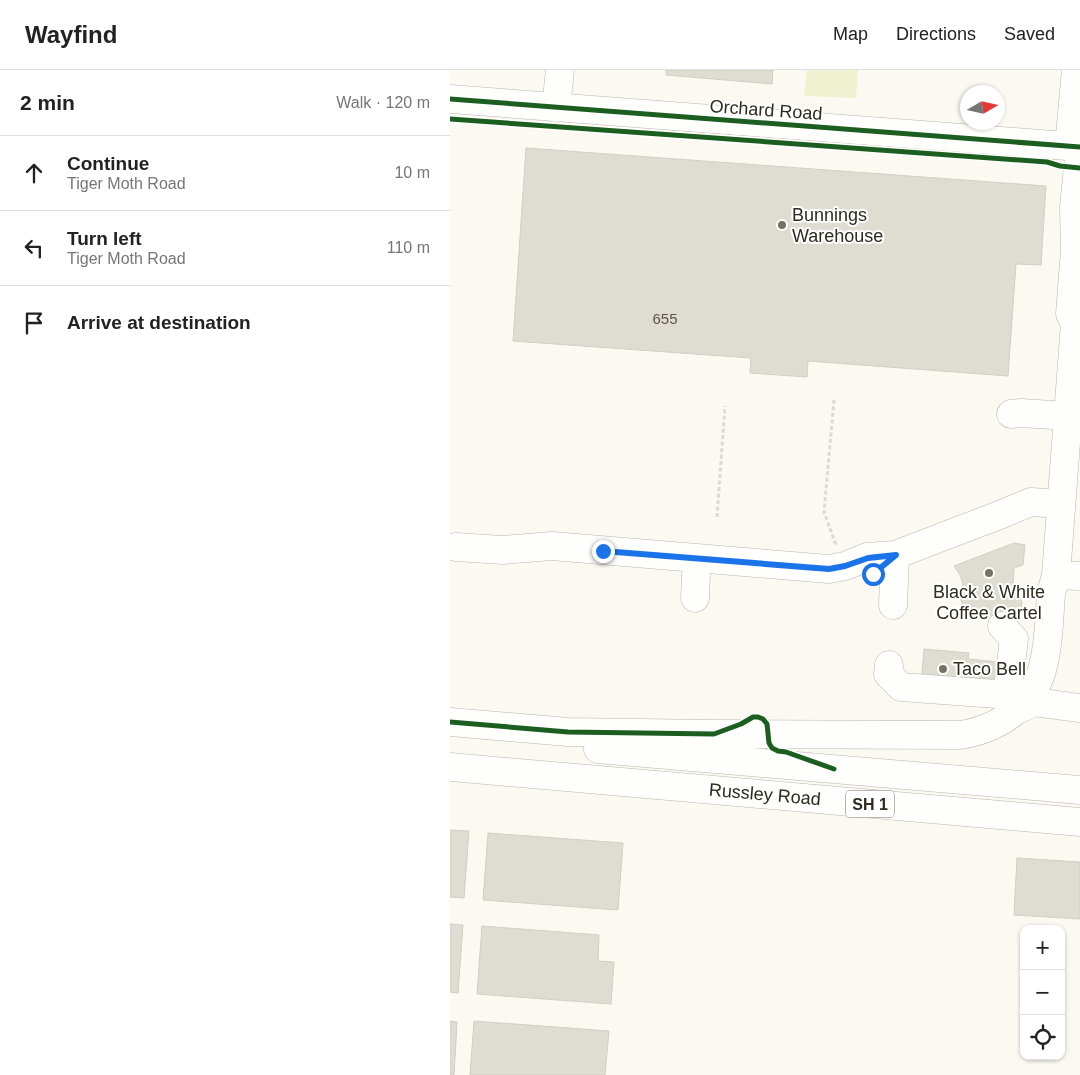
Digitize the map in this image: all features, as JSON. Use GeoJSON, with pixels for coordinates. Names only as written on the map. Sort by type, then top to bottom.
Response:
{"type":"FeatureCollection","features":[{"type":"Feature","properties":{"kind":"main road"},"geometry":{"type":"LineString","coordinates":[[556,108],[560,70]]}},
{"type":"Feature","properties":{"kind":"main road"},"geometry":{"type":"LineString","coordinates":[[450,722],[568,732],[960,735],[974,733],[996,725],[1024,703],[1041,674],[1052,590],[1068,576],[1062,504],[1068,416],[1076,356],[1078,320],[1070,314],[1075,250],[1076,70]]}},
{"type":"Feature","properties":{"kind":"main road","name":"Orchard Road"},"geometry":{"type":"LineString","coordinates":[[450,99],[1076,147]]}},
{"type":"Feature","properties":{"kind":"main road"},"geometry":{"type":"LineString","coordinates":[[1011,414],[1068,416]]}},
{"type":"Feature","properties":{"kind":"main road"},"geometry":{"type":"LineString","coordinates":[[456,547],[502,550],[552,546],[829,569],[868,558],[896,555],[1031,502],[1062,504]]}},
{"type":"Feature","properties":{"kind":"main road"},"geometry":{"type":"LineString","coordinates":[[502,550],[553,563],[696,586],[851,582],[873,574],[896,555]]}},
{"type":"Feature","properties":{"kind":"main road"},"geometry":{"type":"LineString","coordinates":[[893,605],[896,555]]}},
{"type":"Feature","properties":{"kind":"main road"},"geometry":{"type":"LineString","coordinates":[[889,665],[888,674],[900,687],[998,694],[1008,688],[1014,639],[1002,626]]}},
{"type":"Feature","properties":{"kind":"main road"},"geometry":{"type":"LineString","coordinates":[[1017,710],[1034,702],[1080,708]]}},
{"type":"Feature","properties":{"kind":"main road","name":"Russley Road"},"geometry":{"type":"LineString","coordinates":[[450,736],[1080,790]]}},
{"type":"Feature","properties":{"kind":"main road","name":"Russley Road"},"geometry":{"type":"LineString","coordinates":[[450,767],[1080,822]]}},
{"type":"Feature","properties":{"kind":"path"},"geometry":{"type":"LineString","coordinates":[[834,400],[824,512],[838,548]]}},
{"type":"Feature","properties":{"kind":"path"},"geometry":{"type":"LineString","coordinates":[[717,517],[725,406]]}},
{"type":"Feature","properties":{"kind":"green space"},"geometry":{"type":"Polygon","coordinates":[[[807,70],[858,70],[856,98],[804,96],[807,70]]]}},
{"type":"Feature","properties":{"kind":"building"},"geometry":{"type":"Polygon","coordinates":[[[666,70],[773,70],[772,84],[666,75],[666,70]]]}},
{"type":"Feature","properties":{"kind":"building","name":"Bunnings Warehouse"},"geometry":{"type":"Polygon","coordinates":[[[526,148],[1046,186],[1041,265],[1016,264],[1008,376],[808,361],[807,377],[750,373],[751,358],[513,341],[526,148]]]}},
{"type":"Feature","properties":{"kind":"building"},"geometry":{"type":"Polygon","coordinates":[[[1014,543],[1025,545],[1023,565],[1014,568],[1013,586],[1016,586],[1022,602],[1020,617],[961,613],[963,606],[960,597],[963,584],[954,566],[1014,543]]]}},
{"type":"Feature","properties":{"kind":"building"},"geometry":{"type":"Polygon","coordinates":[[[924,649],[969,653],[968,659],[998,662],[996,690],[921,684],[924,649]]]}},
{"type":"Feature","properties":{"kind":"building"},"geometry":{"type":"Polygon","coordinates":[[[450,830],[469,831],[464,898],[450,897],[450,830]]]}},
{"type":"Feature","properties":{"kind":"building"},"geometry":{"type":"Polygon","coordinates":[[[488,833],[623,843],[618,910],[483,900],[488,833]]]}},
{"type":"Feature","properties":{"kind":"building"},"geometry":{"type":"Polygon","coordinates":[[[1017,858],[1080,862],[1080,919],[1014,915],[1017,858]]]}},
{"type":"Feature","properties":{"kind":"building"},"geometry":{"type":"Polygon","coordinates":[[[450,924],[463,925],[458,993],[450,992],[450,924]]]}},
{"type":"Feature","properties":{"kind":"building"},"geometry":{"type":"Polygon","coordinates":[[[482,926],[599,935],[598,961],[614,962],[611,1004],[477,994],[482,926]]]}},
{"type":"Feature","properties":{"kind":"building"},"geometry":{"type":"Polygon","coordinates":[[[450,1021],[457,1022],[454,1075],[450,1075],[450,1021]]]}},
{"type":"Feature","properties":{"kind":"building"},"geometry":{"type":"Polygon","coordinates":[[[474,1021],[609,1031],[605,1075],[470,1075],[474,1021]]]}},
{"type":"Feature","properties":{"kind":"cycle path"},"geometry":{"type":"LineString","coordinates":[[450,99],[1080,147]]}},
{"type":"Feature","properties":{"kind":"cycle path"},"geometry":{"type":"LineString","coordinates":[[450,119],[1047,162],[1060,166],[1080,168]]}},
{"type":"Feature","properties":{"kind":"cycle path"},"geometry":{"type":"LineString","coordinates":[[450,722],[568,732],[714,734],[741,724],[753,717],[758,717],[767,724],[769,743],[772,748],[834,769]]}},
{"type":"Feature","properties":{"kind":"place","name":"Bunnings Warehouse"},"geometry":{"type":"Point","coordinates":[782,225]}},
{"type":"Feature","properties":{"kind":"place","name":"Black & White Coffee Cartel"},"geometry":{"type":"Point","coordinates":[989,573]}},
{"type":"Feature","properties":{"kind":"place","name":"Taco Bell"},"geometry":{"type":"Point","coordinates":[943,669]}},
{"type":"Feature","properties":{"kind":"route"},"geometry":{"type":"LineString","coordinates":[[603,551],[829,569],[868,558],[896,555],[873,574]]}}]}
